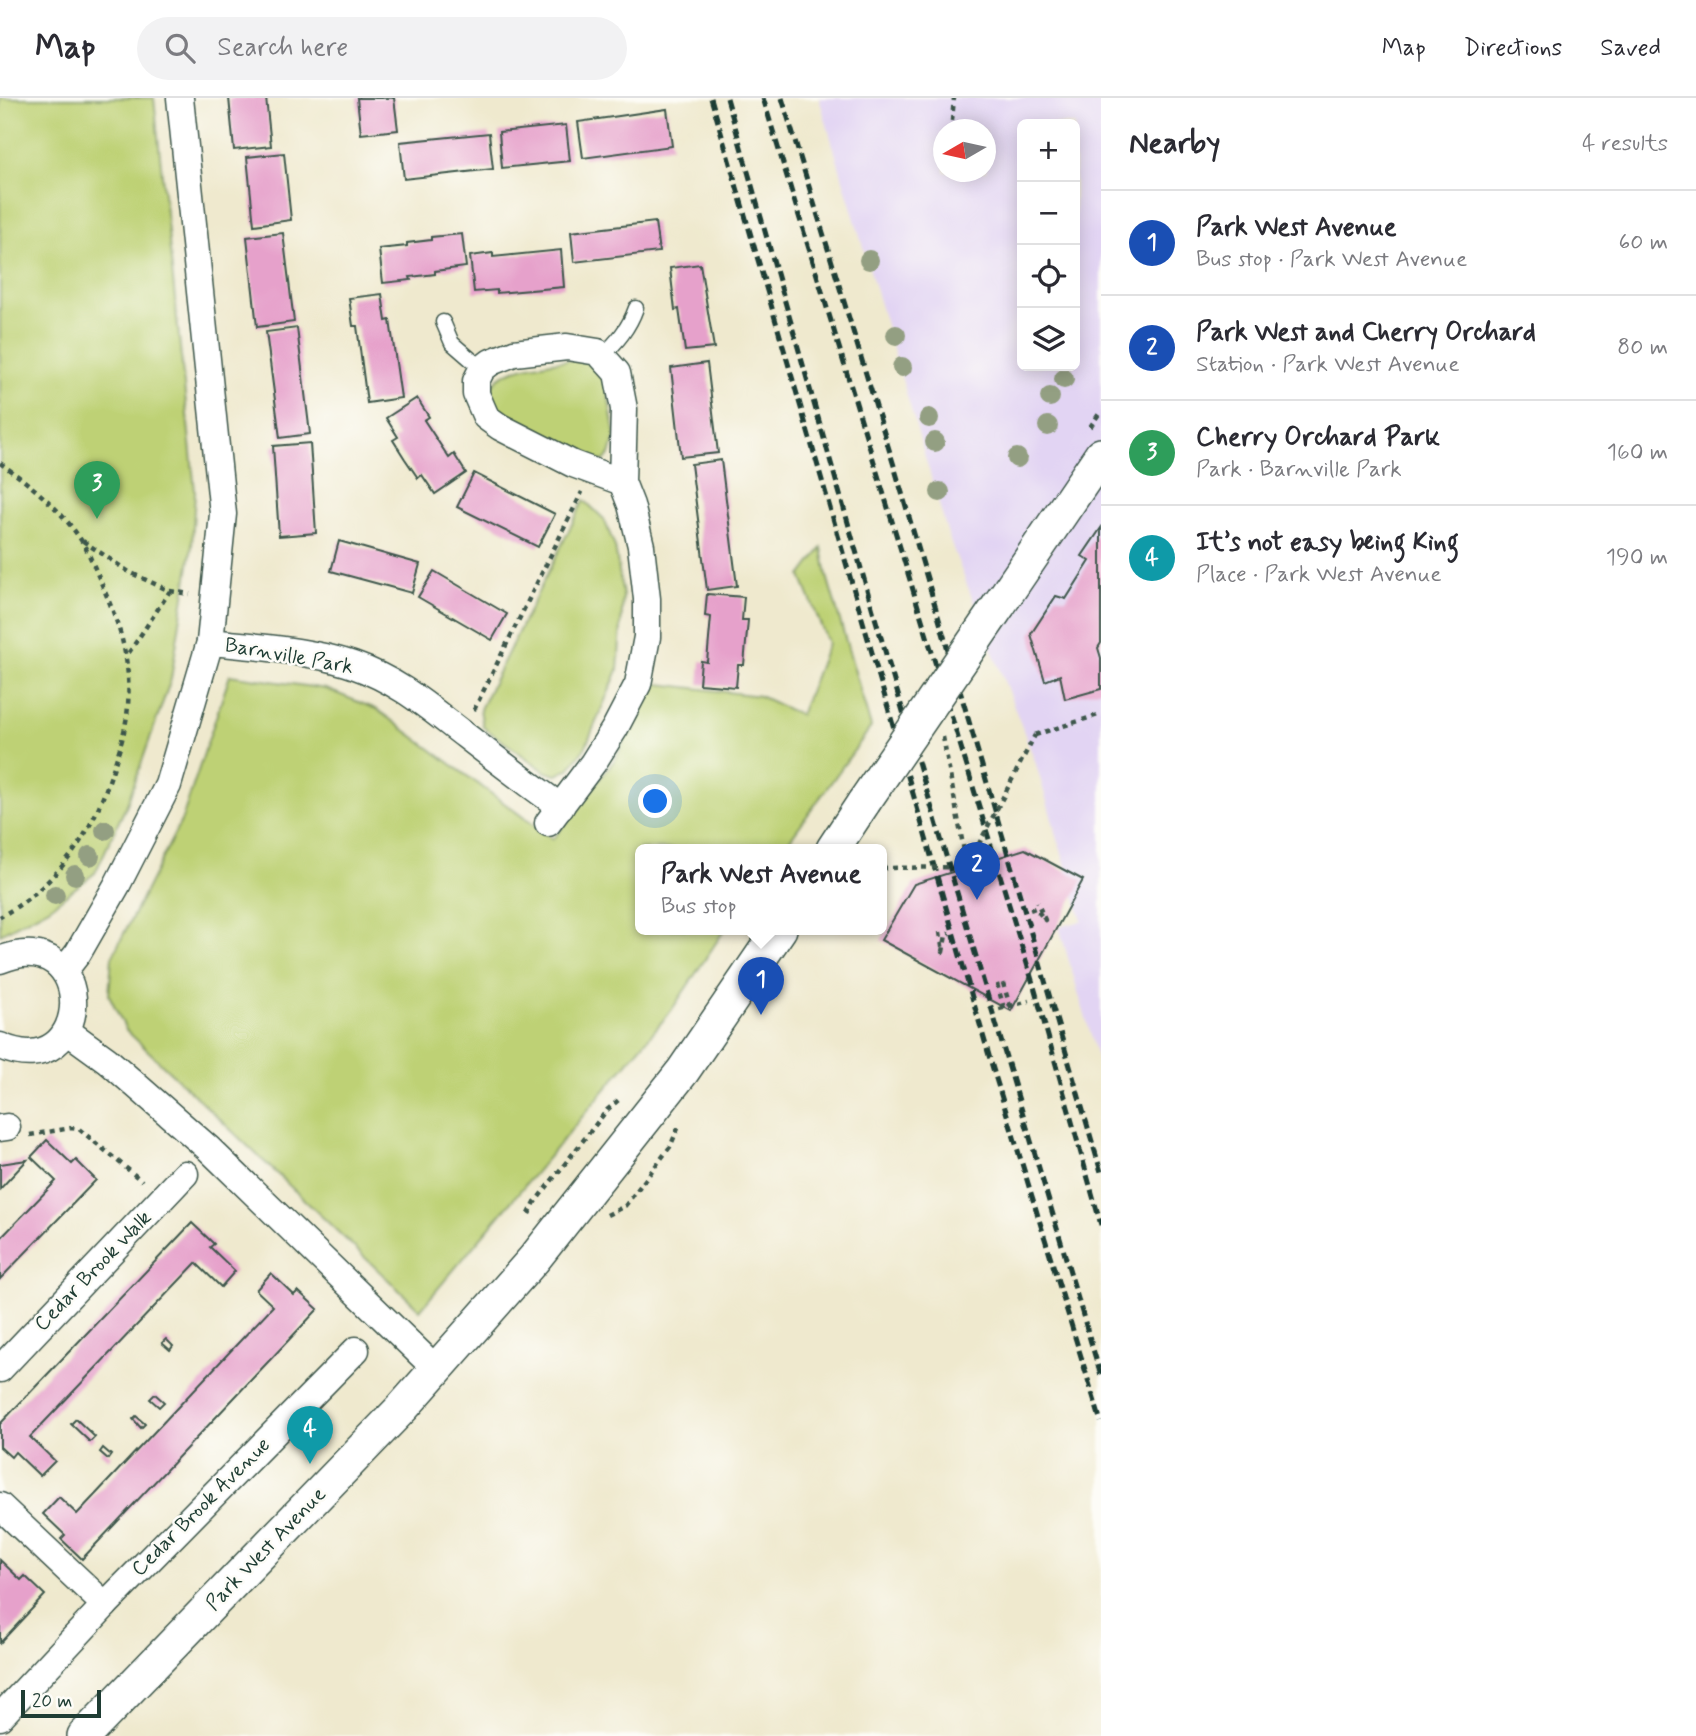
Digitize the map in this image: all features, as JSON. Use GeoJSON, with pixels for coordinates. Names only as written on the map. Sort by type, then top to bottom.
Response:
{"type":"FeatureCollection","features":[{"type":"Feature","properties":{"kind":"street","name":"Barnville Park"},"geometry":{"type":"LineString","coordinates":[[180,98],[223,514],[210,642],[323,657],[350,664],[408,690],[463,733],[554,815],[615,728],[638,684],[647,637],[647,599],[641,546],[622,482],[624,409],[617,373],[602,356]]}},
{"type":"Feature","properties":{"kind":"street"},"geometry":{"type":"LineString","coordinates":[[602,356],[598,352],[567,347],[514,353],[491,362],[482,369],[476,381],[476,394],[486,417],[500,427],[622,482]]}},
{"type":"Feature","properties":{"kind":"street"},"geometry":{"type":"LineString","coordinates":[[836,844],[1101,455]]}},
{"type":"Feature","properties":{"kind":"street"},"geometry":{"type":"LineString","coordinates":[[64,971],[78,953],[117,885],[168,785],[210,642]]}},
{"type":"Feature","properties":{"kind":"street","name":"Park West Avenue"},"geometry":{"type":"LineString","coordinates":[[84,1736],[308,1507],[437,1370],[534,1258],[682,1071],[776,935]]}},
{"type":"Feature","properties":{"kind":"street"},"geometry":{"type":"LineString","coordinates":[[0,960],[17,954],[34,954],[50,960],[64,971],[72,985],[75,1000],[74,1016],[67,1031],[57,1042],[43,1050],[28,1053],[13,1052],[0,1046]]}},
{"type":"Feature","properties":{"kind":"street"},"geometry":{"type":"LineString","coordinates":[[67,1031],[107,1060],[209,1150],[437,1370]]}},
{"type":"Feature","properties":{"kind":"street","name":"Cedar Brook Walk"},"geometry":{"type":"LineString","coordinates":[[0,1368],[185,1174]]}},
{"type":"Feature","properties":{"kind":"street","name":"Cedar Brook Avenue"},"geometry":{"type":"LineString","coordinates":[[0,1717],[105,1605],[356,1350]]}},
{"type":"Feature","properties":{"kind":"street"},"geometry":{"type":"LineString","coordinates":[[8,1515],[105,1605]]}},
{"type":"Feature","properties":{"kind":"lane"},"geometry":{"type":"LineString","coordinates":[[602,356],[619,340],[636,308]]}},
{"type":"Feature","properties":{"kind":"lane"},"geometry":{"type":"LineString","coordinates":[[443,322],[453,343],[482,369]]}},
{"type":"Feature","properties":{"kind":"path"},"geometry":{"type":"LineString","coordinates":[[952,119],[954,98]]}},
{"type":"Feature","properties":{"kind":"path"},"geometry":{"type":"LineString","coordinates":[[0,463],[33,486],[82,541],[116,616],[127,654],[128,708],[120,748],[84,837],[64,866],[37,893],[0,916]]}},
{"type":"Feature","properties":{"kind":"path"},"geometry":{"type":"LineString","coordinates":[[463,733],[593,471]]}},
{"type":"Feature","properties":{"kind":"path"},"geometry":{"type":"LineString","coordinates":[[82,541],[129,572],[170,591],[127,654]]}},
{"type":"Feature","properties":{"kind":"path"},"geometry":{"type":"LineString","coordinates":[[967,867],[1035,735],[1101,714]]}},
{"type":"Feature","properties":{"kind":"path"},"geometry":{"type":"LineString","coordinates":[[943,735],[967,867]]}},
{"type":"Feature","properties":{"kind":"path"},"geometry":{"type":"LineString","coordinates":[[887,868],[967,867]]}},
{"type":"Feature","properties":{"kind":"path"},"geometry":{"type":"LineString","coordinates":[[1030,910],[1035,908],[1045,920],[1037,902]]}},
{"type":"Feature","properties":{"kind":"path"},"geometry":{"type":"LineString","coordinates":[[940,932],[943,952],[946,935],[950,933]]}},
{"type":"Feature","properties":{"kind":"path"},"geometry":{"type":"LineString","coordinates":[[1003,983],[1010,1006]]}},
{"type":"Feature","properties":{"kind":"path"},"geometry":{"type":"LineString","coordinates":[[996,984],[1002,1008],[1029,1001]]}},
{"type":"Feature","properties":{"kind":"path"},"geometry":{"type":"LineString","coordinates":[[534,1202],[607,1110]]}},
{"type":"Feature","properties":{"kind":"path"},"geometry":{"type":"LineString","coordinates":[[11,1130],[79,1129],[163,1198]]}},
{"type":"Feature","properties":{"kind":"path"},"geometry":{"type":"LineString","coordinates":[[625,1206],[670,1147]]}},
{"type":"Feature","properties":{"kind":"shaded area"},"geometry":{"type":"Polygon","coordinates":[[[819,98],[1101,98],[1101,1070],[1059,927],[1082,921],[1035,761],[949,538],[819,98]]]}},
{"type":"Feature","properties":{"kind":"green space"},"geometry":{"type":"Polygon","coordinates":[[[0,98],[154,98],[195,491],[192,546],[171,679],[127,804],[95,873],[49,908],[0,934],[0,98]]]}},
{"type":"Feature","properties":{"kind":"green space"},"geometry":{"type":"Polygon","coordinates":[[[579,359],[596,366],[606,382],[615,436],[611,452],[604,461],[593,460],[498,413],[490,398],[492,386],[501,376],[532,365],[579,359]]]}},
{"type":"Feature","properties":{"kind":"green space"},"geometry":{"type":"Polygon","coordinates":[[[584,500],[604,519],[615,547],[623,596],[618,670],[585,748],[569,769],[557,775],[546,772],[483,727],[480,709],[584,500]]]}},
{"type":"Feature","properties":{"kind":"green space"},"geometry":{"type":"Polygon","coordinates":[[[822,548],[827,576],[871,727],[787,844],[635,844],[635,935],[721,935],[671,1011],[420,1310],[126,1030],[109,995],[112,957],[182,819],[230,675],[326,689],[376,709],[553,839],[616,758],[651,683],[760,696],[800,715],[828,643],[801,576],[822,548]]]}},
{"type":"Feature","properties":{"kind":"building"},"geometry":{"type":"Polygon","coordinates":[[[229,98],[266,98],[271,146],[234,150],[229,98]]]}},
{"type":"Feature","properties":{"kind":"building"},"geometry":{"type":"Polygon","coordinates":[[[357,98],[394,98],[398,130],[361,134],[357,98]]]}},
{"type":"Feature","properties":{"kind":"building"},"geometry":{"type":"Polygon","coordinates":[[[667,109],[672,146],[583,158],[578,122],[667,109]]]}},
{"type":"Feature","properties":{"kind":"building"},"geometry":{"type":"Polygon","coordinates":[[[566,125],[570,161],[502,168],[499,132],[566,125]]]}},
{"type":"Feature","properties":{"kind":"building"},"geometry":{"type":"Polygon","coordinates":[[[489,133],[493,169],[404,179],[400,142],[489,133]]]}},
{"type":"Feature","properties":{"kind":"building"},"geometry":{"type":"Polygon","coordinates":[[[284,153],[291,220],[254,225],[247,157],[284,153]]]}},
{"type":"Feature","properties":{"kind":"building"},"geometry":{"type":"Polygon","coordinates":[[[655,222],[659,252],[574,262],[571,232],[655,222]]]}},
{"type":"Feature","properties":{"kind":"building"},"geometry":{"type":"Polygon","coordinates":[[[283,233],[294,322],[257,327],[247,237],[283,233]]]}},
{"type":"Feature","properties":{"kind":"building"},"geometry":{"type":"Polygon","coordinates":[[[462,234],[466,267],[435,271],[435,274],[410,277],[411,280],[383,283],[379,249],[407,246],[407,243],[431,240],[431,237],[462,234]]]}},
{"type":"Feature","properties":{"kind":"building"},"geometry":{"type":"Polygon","coordinates":[[[561,250],[564,287],[497,293],[497,290],[474,292],[470,256],[493,253],[493,257],[561,250]]]}},
{"type":"Feature","properties":{"kind":"building"},"geometry":{"type":"Polygon","coordinates":[[[700,264],[714,348],[685,351],[679,309],[675,310],[670,268],[700,264]]]}},
{"type":"Feature","properties":{"kind":"building"},"geometry":{"type":"Polygon","coordinates":[[[382,294],[386,321],[390,320],[401,398],[367,403],[357,326],[353,326],[349,298],[382,294]]]}},
{"type":"Feature","properties":{"kind":"building"},"geometry":{"type":"Polygon","coordinates":[[[297,328],[310,434],[280,438],[266,332],[297,328]]]}},
{"type":"Feature","properties":{"kind":"building"},"geometry":{"type":"Polygon","coordinates":[[[707,363],[718,453],[681,457],[671,368],[707,363]]]}},
{"type":"Feature","properties":{"kind":"building"},"geometry":{"type":"Polygon","coordinates":[[[417,398],[429,417],[424,420],[449,458],[454,454],[466,473],[435,494],[422,475],[418,478],[405,459],[393,440],[398,437],[386,418],[417,398]]]}},
{"type":"Feature","properties":{"kind":"building"},"geometry":{"type":"Polygon","coordinates":[[[310,443],[316,533],[279,536],[273,446],[310,443]]]}},
{"type":"Feature","properties":{"kind":"building"},"geometry":{"type":"Polygon","coordinates":[[[721,460],[737,586],[707,590],[691,464],[721,460]]]}},
{"type":"Feature","properties":{"kind":"building"},"geometry":{"type":"Polygon","coordinates":[[[474,473],[555,514],[538,547],[457,507],[474,473]]]}},
{"type":"Feature","properties":{"kind":"building"},"geometry":{"type":"Polygon","coordinates":[[[1101,528],[1101,643],[1098,648],[1101,658],[1101,689],[1065,699],[1060,675],[1045,681],[1031,634],[1056,596],[1066,599],[1090,561],[1082,556],[1101,528]]]}},
{"type":"Feature","properties":{"kind":"building"},"geometry":{"type":"Polygon","coordinates":[[[339,541],[420,564],[412,593],[331,571],[339,541]]]}},
{"type":"Feature","properties":{"kind":"building"},"geometry":{"type":"Polygon","coordinates":[[[434,571],[507,614],[492,640],[418,597],[434,571]]]}},
{"type":"Feature","properties":{"kind":"building"},"geometry":{"type":"Polygon","coordinates":[[[707,594],[744,597],[742,620],[748,620],[744,665],[738,665],[736,687],[699,684],[701,661],[707,662],[711,617],[705,616],[707,594]]]}},
{"type":"Feature","properties":{"kind":"building"},"geometry":{"type":"Polygon","coordinates":[[[1025,849],[1083,880],[1011,1011],[881,940],[887,935],[887,930],[914,884],[1025,849]]]}},
{"type":"Feature","properties":{"kind":"building"},"geometry":{"type":"Polygon","coordinates":[[[47,1140],[72,1164],[76,1160],[96,1180],[0,1279],[0,1239],[56,1181],[31,1157],[47,1140]]]}},
{"type":"Feature","properties":{"kind":"building"},"geometry":{"type":"Polygon","coordinates":[[[27,1160],[0,1189],[0,1164],[27,1160]]]}},
{"type":"Feature","properties":{"kind":"building"},"geometry":{"type":"Polygon","coordinates":[[[192,1223],[214,1244],[210,1247],[235,1271],[221,1287],[196,1263],[30,1437],[55,1461],[40,1476],[15,1452],[11,1457],[0,1447],[0,1424],[192,1223]]]}},
{"type":"Feature","properties":{"kind":"building"},"geometry":{"type":"Polygon","coordinates":[[[271,1273],[294,1295],[298,1291],[318,1309],[82,1559],[61,1539],[65,1535],[43,1514],[59,1497],[77,1514],[273,1306],[256,1290],[271,1273]]]}},
{"type":"Feature","properties":{"kind":"building"},"geometry":{"type":"Polygon","coordinates":[[[166,1339],[173,1346],[170,1350],[162,1343],[166,1339]]]}},
{"type":"Feature","properties":{"kind":"building"},"geometry":{"type":"Polygon","coordinates":[[[155,1394],[164,1402],[159,1407],[150,1399],[155,1394]]]}},
{"type":"Feature","properties":{"kind":"building"},"geometry":{"type":"Polygon","coordinates":[[[136,1416],[145,1424],[141,1428],[133,1419],[136,1416]]]}},
{"type":"Feature","properties":{"kind":"building"},"geometry":{"type":"Polygon","coordinates":[[[76,1419],[95,1437],[90,1442],[71,1424],[76,1419]]]}},
{"type":"Feature","properties":{"kind":"building"},"geometry":{"type":"Polygon","coordinates":[[[103,1448],[111,1455],[108,1459],[100,1452],[103,1448]]]}},
{"type":"Feature","properties":{"kind":"building"},"geometry":{"type":"Polygon","coordinates":[[[0,1560],[21,1580],[25,1576],[45,1595],[0,1643],[0,1560]]]}},
{"type":"Feature","properties":{"kind":"railway"},"geometry":{"type":"LineString","coordinates":[[711,98],[990,1059],[1101,1422]]}},
{"type":"Feature","properties":{"kind":"railway"},"geometry":{"type":"LineString","coordinates":[[727,98],[874,614],[1101,1376]]}},
{"type":"Feature","properties":{"kind":"railway"},"geometry":{"type":"LineString","coordinates":[[763,98],[1035,990],[1101,1225]]}},
{"type":"Feature","properties":{"kind":"railway"},"geometry":{"type":"LineString","coordinates":[[782,98],[895,469],[1101,1172]]}},
{"type":"Feature","properties":{"kind":"place","name":"Cherry Orchard Park"},"geometry":{"type":"Point","coordinates":[97,519]}},
{"type":"Feature","properties":{"kind":"place","name":"Park West and Cherry Orchard"},"geometry":{"type":"Point","coordinates":[977,900]}},
{"type":"Feature","properties":{"kind":"place","name":"Park West Avenue"},"geometry":{"type":"Point","coordinates":[761,1015]}},
{"type":"Feature","properties":{"kind":"place","name":"It’s not easy being King"},"geometry":{"type":"Point","coordinates":[310,1464]}}]}
